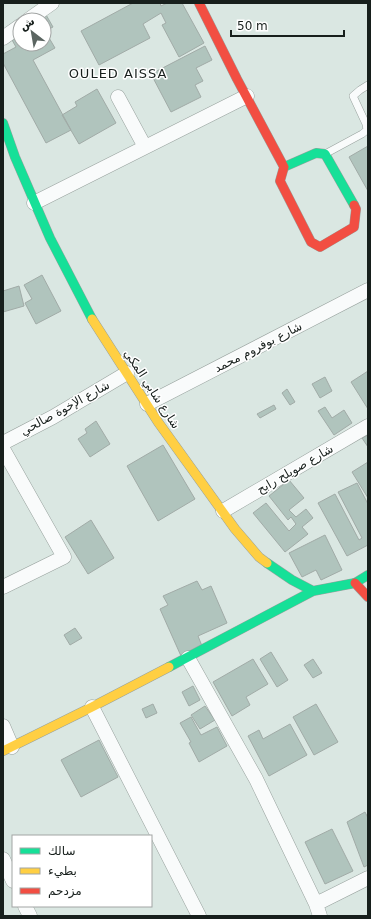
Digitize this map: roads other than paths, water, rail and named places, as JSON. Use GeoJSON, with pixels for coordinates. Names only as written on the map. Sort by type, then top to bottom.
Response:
{"type":"FeatureCollection","features":[{"type":"Feature","properties":{"kind":"street"},"geometry":{"type":"LineString","coordinates":[[39,12],[52,3]]}},
{"type":"Feature","properties":{"kind":"street"},"geometry":{"type":"LineString","coordinates":[[199,3],[237,79],[284,167],[280,181],[311,242],[320,247],[354,227],[356,209],[325,154],[316,153],[284,167]]}},
{"type":"Feature","properties":{"kind":"street"},"geometry":{"type":"LineString","coordinates":[[3,38],[12,32]]}},
{"type":"Feature","properties":{"kind":"street"},"geometry":{"type":"LineString","coordinates":[[34,203],[247,96]]}},
{"type":"Feature","properties":{"kind":"street"},"geometry":{"type":"LineString","coordinates":[[118,97],[145,147]]}},
{"type":"Feature","properties":{"kind":"street","name":"شارع شابي المكي"},"geometry":{"type":"LineString","coordinates":[[3,123],[15,157],[50,238],[92,319],[158,422],[235,529],[259,557],[282,574],[313,591]]}},
{"type":"Feature","properties":{"kind":"street","name":"شارع بوفروم محمد"},"geometry":{"type":"LineString","coordinates":[[147,404],[368,290]]}},
{"type":"Feature","properties":{"kind":"street","name":"شارع الإخوة صالحي"},"geometry":{"type":"LineString","coordinates":[[3,443],[53,417],[127,373]]}},
{"type":"Feature","properties":{"kind":"street","name":"شارع صويلح رابح"},"geometry":{"type":"LineString","coordinates":[[223,511],[368,426]]}},
{"type":"Feature","properties":{"kind":"street"},"geometry":{"type":"LineString","coordinates":[[3,449],[64,557],[3,587]]}},
{"type":"Feature","properties":{"kind":"street"},"geometry":{"type":"LineString","coordinates":[[3,726],[7,749],[188,658],[313,591],[355,583],[368,575]]}},
{"type":"Feature","properties":{"kind":"street"},"geometry":{"type":"LineString","coordinates":[[355,583],[368,597]]}},
{"type":"Feature","properties":{"kind":"street"},"geometry":{"type":"LineString","coordinates":[[188,658],[256,780],[318,910],[368,878]]}},
{"type":"Feature","properties":{"kind":"street"},"geometry":{"type":"LineString","coordinates":[[92,707],[199,916]]}},
{"type":"Feature","properties":{"kind":"street"},"geometry":{"type":"LineString","coordinates":[[3,860],[12,879]]}},
{"type":"Feature","properties":{"kind":"street"},"geometry":{"type":"LineString","coordinates":[[26,907],[30,916]]}},
{"type":"Feature","properties":{"kind":"lane"},"geometry":{"type":"LineString","coordinates":[[325,154],[367,130],[366,124],[353,96],[368,85]]}},
{"type":"Feature","properties":{"kind":"district","name":"OULED AISSA"},"geometry":{"type":"Point","coordinates":[118,73]}}]}
